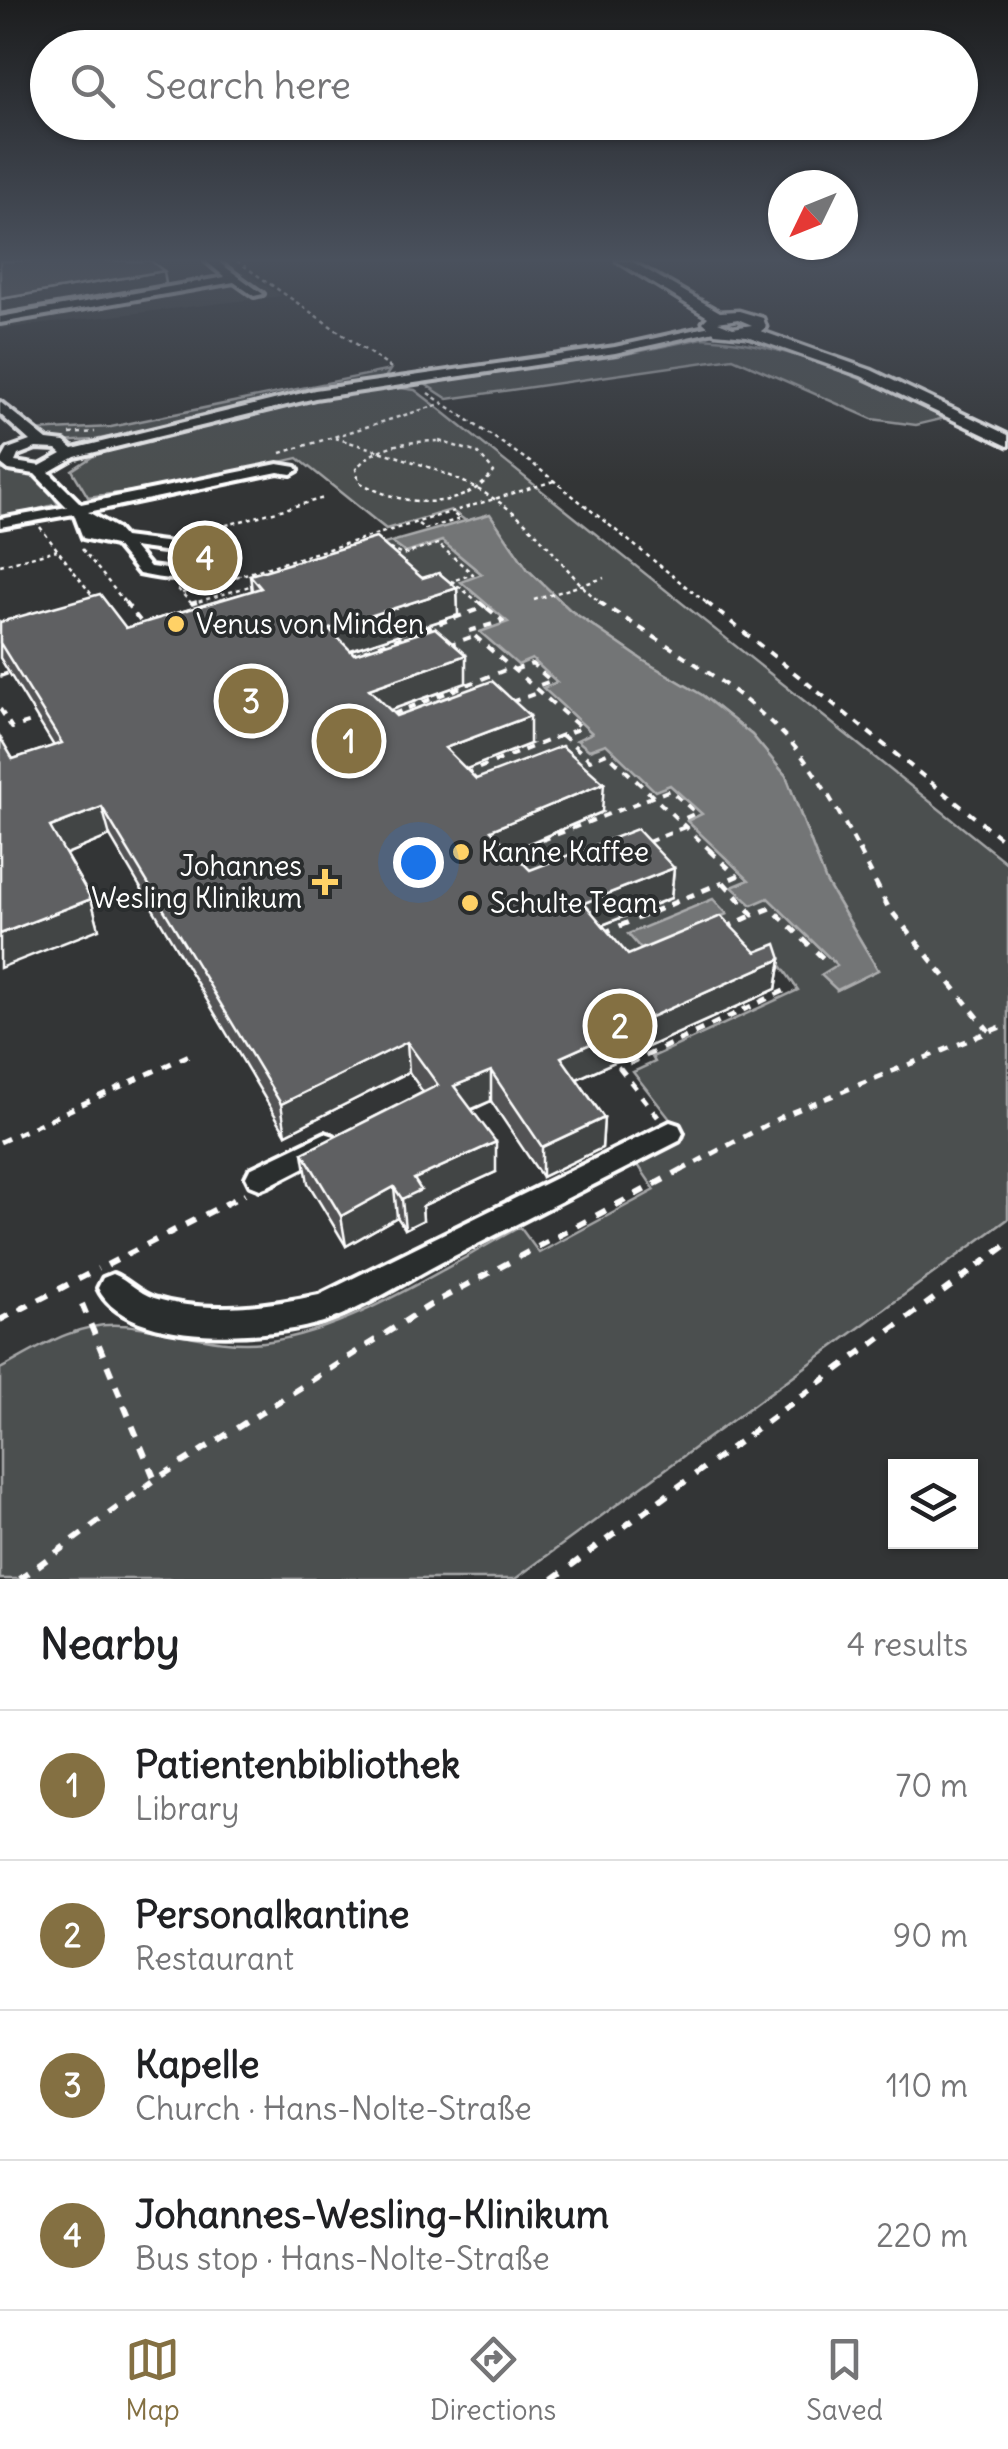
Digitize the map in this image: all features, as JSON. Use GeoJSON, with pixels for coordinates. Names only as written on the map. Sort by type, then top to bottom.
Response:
{"type":"FeatureCollection","features":[{"type":"Feature","properties":{"kind":"main road"},"geometry":{"type":"LineString","coordinates":[[758,335],[866,372],[1008,441]]}},
{"type":"Feature","properties":{"kind":"street"},"geometry":{"type":"LineString","coordinates":[[4,463],[26,446],[42,444],[68,450],[315,394],[616,350],[671,335]]}},
{"type":"Feature","properties":{"kind":"street"},"geometry":{"type":"LineString","coordinates":[[0,406],[26,446]]}},
{"type":"Feature","properties":{"kind":"street"},"geometry":{"type":"LineString","coordinates":[[10,423],[42,444]]}},
{"type":"Feature","properties":{"kind":"street"},"geometry":{"type":"LineString","coordinates":[[4,463],[39,470],[56,466],[68,450]]}},
{"type":"Feature","properties":{"kind":"street"},"geometry":{"type":"LineString","coordinates":[[39,470],[77,507],[105,526],[122,543],[145,571],[185,576],[206,564],[205,558],[193,552],[122,543],[88,536],[77,507],[68,485],[56,466]]}},
{"type":"Feature","properties":{"kind":"street"},"geometry":{"type":"LineString","coordinates":[[0,523],[278,468],[291,470]]}},
{"type":"Feature","properties":{"kind":"street"},"geometry":{"type":"LineString","coordinates":[[254,1185],[348,1133]]}},
{"type":"Feature","properties":{"kind":"street"},"geometry":{"type":"LineString","coordinates":[[113,1288],[125,1302],[178,1316],[239,1322],[281,1318],[322,1308],[670,1133]]}},
{"type":"Feature","properties":{"kind":"path"},"geometry":{"type":"LineString","coordinates":[[344,335],[554,481],[1008,844]]}},
{"type":"Feature","properties":{"kind":"path"},"geometry":{"type":"LineString","coordinates":[[335,438],[430,466],[497,500],[521,518],[582,586],[652,639],[717,678],[783,733],[844,820],[888,907],[989,1030]]}},
{"type":"Feature","properties":{"kind":"path"},"geometry":{"type":"LineString","coordinates":[[439,441],[468,446],[488,458],[494,472],[477,490],[423,502],[374,492],[359,482],[356,470],[362,459],[378,450],[408,442],[439,441]]}},
{"type":"Feature","properties":{"kind":"path"},"geometry":{"type":"LineString","coordinates":[[182,594],[554,481]]}},
{"type":"Feature","properties":{"kind":"path"},"geometry":{"type":"LineString","coordinates":[[208,544],[198,533],[324,498]]}},
{"type":"Feature","properties":{"kind":"path"},"geometry":{"type":"LineString","coordinates":[[418,524],[424,529],[460,519],[452,514]]}},
{"type":"Feature","properties":{"kind":"path"},"geometry":{"type":"LineString","coordinates":[[48,522],[38,524],[104,610]]}},
{"type":"Feature","properties":{"kind":"path"},"geometry":{"type":"LineString","coordinates":[[368,550],[386,544],[402,555],[438,544],[473,574],[452,581],[503,621],[469,631],[581,728],[454,778]]}},
{"type":"Feature","properties":{"kind":"path"},"geometry":{"type":"LineString","coordinates":[[0,565],[58,550]]}},
{"type":"Feature","properties":{"kind":"path"},"geometry":{"type":"LineString","coordinates":[[219,554],[240,576]]}},
{"type":"Feature","properties":{"kind":"path"},"geometry":{"type":"LineString","coordinates":[[534,600],[604,578]]}},
{"type":"Feature","properties":{"kind":"path"},"geometry":{"type":"LineString","coordinates":[[191,604],[262,582]]}},
{"type":"Feature","properties":{"kind":"path"},"geometry":{"type":"LineString","coordinates":[[80,604],[118,593]]}},
{"type":"Feature","properties":{"kind":"path"},"geometry":{"type":"LineString","coordinates":[[338,660],[486,607]]}},
{"type":"Feature","properties":{"kind":"path"},"geometry":{"type":"LineString","coordinates":[[440,648],[474,636]]}},
{"type":"Feature","properties":{"kind":"path"},"geometry":{"type":"LineString","coordinates":[[379,720],[532,664],[551,681],[534,687]]}},
{"type":"Feature","properties":{"kind":"path"},"geometry":{"type":"LineString","coordinates":[[0,676],[9,673]]}},
{"type":"Feature","properties":{"kind":"path"},"geometry":{"type":"LineString","coordinates":[[504,704],[540,692]]}},
{"type":"Feature","properties":{"kind":"path"},"geometry":{"type":"LineString","coordinates":[[0,709],[12,728],[38,720]]}},
{"type":"Feature","properties":{"kind":"path"},"geometry":{"type":"LineString","coordinates":[[562,735],[590,760]]}},
{"type":"Feature","properties":{"kind":"path"},"geometry":{"type":"LineString","coordinates":[[574,766],[607,753],[738,876],[592,937]]}},
{"type":"Feature","properties":{"kind":"path"},"geometry":{"type":"LineString","coordinates":[[512,866],[504,856],[670,790],[696,813],[679,820]]}},
{"type":"Feature","properties":{"kind":"path"},"geometry":{"type":"LineString","coordinates":[[634,847],[686,826]]}},
{"type":"Feature","properties":{"kind":"path"},"geometry":{"type":"LineString","coordinates":[[723,882],[753,915]]}},
{"type":"Feature","properties":{"kind":"path"},"geometry":{"type":"LineString","coordinates":[[721,930],[771,908],[828,963]]}},
{"type":"Feature","properties":{"kind":"path"},"geometry":{"type":"LineString","coordinates":[[670,1133],[620,1068],[790,988]]}},
{"type":"Feature","properties":{"kind":"path"},"geometry":{"type":"LineString","coordinates":[[20,1579],[155,1480],[452,1293],[785,1115],[1008,1024]]}},
{"type":"Feature","properties":{"kind":"path"},"geometry":{"type":"LineString","coordinates":[[0,1142],[189,1056]]}},
{"type":"Feature","properties":{"kind":"path"},"geometry":{"type":"LineString","coordinates":[[0,1320],[254,1185]]}},
{"type":"Feature","properties":{"kind":"path"},"geometry":{"type":"LineString","coordinates":[[553,1579],[1008,1244]]}},
{"type":"Feature","properties":{"kind":"path"},"geometry":{"type":"LineString","coordinates":[[82,1304],[155,1480]]}},
{"type":"Feature","properties":{"kind":"shaded area"},"geometry":{"type":"Polygon","coordinates":[[[703,338],[767,347],[798,356],[858,378],[945,418],[916,425],[872,419],[733,358],[448,399],[422,382],[617,356],[703,338]]]}},
{"type":"Feature","properties":{"kind":"shaded area"},"geometry":{"type":"Polygon","coordinates":[[[390,370],[384,379],[95,440],[57,442],[33,431],[111,427],[390,370]]]}},
{"type":"Feature","properties":{"kind":"shaded area"},"geometry":{"type":"Polygon","coordinates":[[[386,386],[415,390],[432,403],[1008,864],[1008,1219],[515,1579],[0,1579],[0,1369],[57,1338],[104,1325],[227,1342],[264,1342],[297,1336],[395,1296],[520,1227],[539,1253],[655,1190],[636,1162],[684,1137],[633,1072],[655,1062],[652,1057],[798,990],[782,967],[770,974],[626,985],[529,899],[492,859],[602,812],[476,808],[398,744],[332,656],[456,615],[346,555],[391,542],[406,553],[442,541],[483,575],[462,583],[509,622],[481,632],[532,659],[558,682],[544,688],[593,733],[578,740],[606,743],[655,790],[670,785],[703,814],[688,820],[750,881],[733,887],[768,897],[838,966],[837,990],[878,970],[826,882],[786,776],[752,735],[702,695],[570,610],[528,570],[490,515],[466,521],[451,510],[386,529],[298,458],[180,485],[88,497],[72,470],[98,453],[96,450],[317,397],[386,386]]]}},
{"type":"Feature","properties":{"kind":"shaded area"},"geometry":{"type":"Polygon","coordinates":[[[0,469],[40,476],[58,504],[0,519],[0,469]]]}},
{"type":"Feature","properties":{"kind":"shaded area"},"geometry":{"type":"Polygon","coordinates":[[[490,514],[528,570],[570,610],[702,695],[752,735],[786,776],[826,882],[878,970],[837,990],[821,975],[837,965],[768,898],[752,905],[732,887],[749,880],[687,821],[702,814],[670,785],[655,791],[606,744],[589,750],[577,740],[592,733],[543,688],[557,682],[532,659],[518,665],[480,632],[508,622],[461,582],[482,574],[442,541],[406,553],[391,542],[490,514]]]}},
{"type":"Feature","properties":{"kind":"shaded area"},"geometry":{"type":"Polygon","coordinates":[[[713,899],[727,914],[641,949],[628,934],[713,899]]]}},
{"type":"Feature","properties":{"kind":"building","name":"Johannes Wesling Klinikum"},"geometry":{"type":"Polygon","coordinates":[[[376,538],[422,578],[439,573],[457,588],[329,629],[354,654],[435,628],[466,655],[369,689],[396,716],[492,681],[530,716],[445,748],[476,779],[562,746],[604,783],[491,830],[530,870],[637,829],[674,868],[584,903],[628,955],[721,916],[756,952],[776,944],[781,959],[561,1057],[604,1118],[542,1147],[491,1071],[454,1086],[496,1142],[414,1179],[421,1190],[402,1199],[394,1187],[341,1216],[303,1153],[438,1085],[407,1042],[281,1104],[102,807],[50,827],[91,899],[0,934],[0,737],[13,759],[62,743],[0,643],[0,622],[100,594],[126,628],[261,588],[250,575],[376,538]]]}},
{"type":"Feature","properties":{"kind":"place","name":"Johannes-Wesling-Klinikum"},"geometry":{"type":"Point","coordinates":[205,558]}},
{"type":"Feature","properties":{"kind":"place","name":"Venus von Minden"},"geometry":{"type":"Point","coordinates":[176,624]}},
{"type":"Feature","properties":{"kind":"place","name":"Kapelle"},"geometry":{"type":"Point","coordinates":[251,701]}},
{"type":"Feature","properties":{"kind":"place","name":"Patientenbibliothek"},"geometry":{"type":"Point","coordinates":[349,741]}},
{"type":"Feature","properties":{"kind":"place","name":"Kanne Kaffee"},"geometry":{"type":"Point","coordinates":[461,852]}},
{"type":"Feature","properties":{"kind":"place","name":"Johannes Wesling Klinikum"},"geometry":{"type":"Point","coordinates":[325,882]}},
{"type":"Feature","properties":{"kind":"place","name":"Schulte Team"},"geometry":{"type":"Point","coordinates":[470,903]}},
{"type":"Feature","properties":{"kind":"place","name":"Personalkantine"},"geometry":{"type":"Point","coordinates":[620,1026]}}]}
